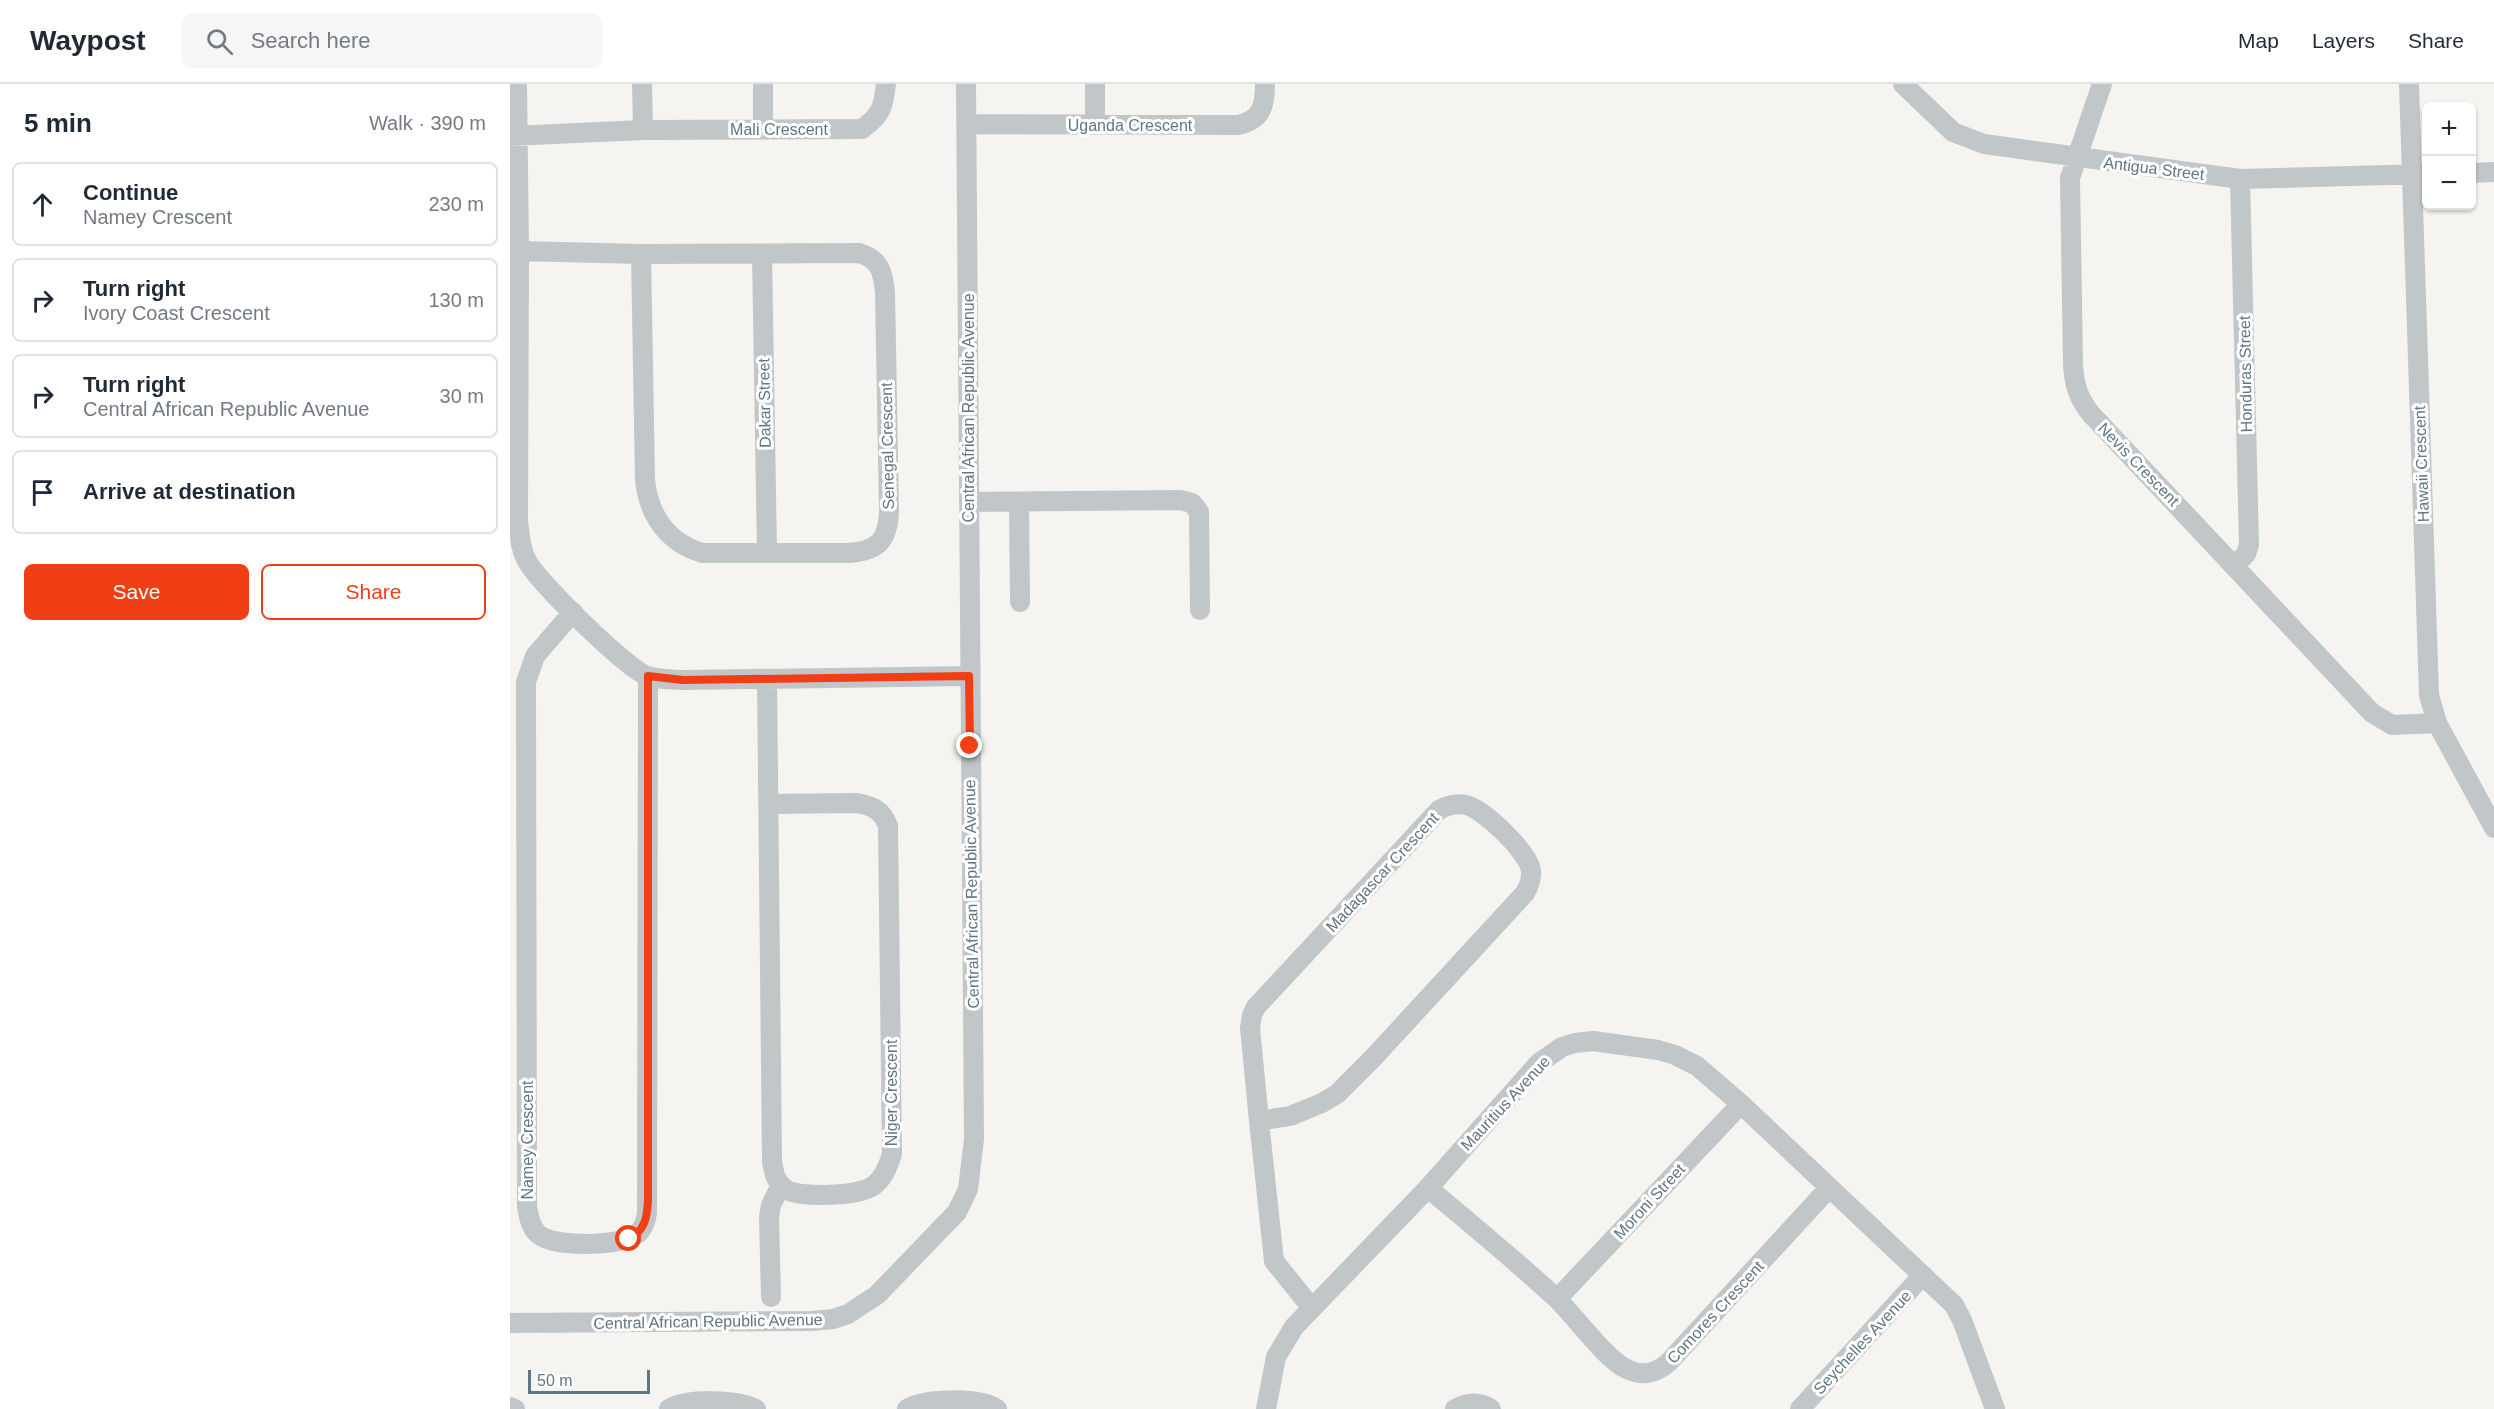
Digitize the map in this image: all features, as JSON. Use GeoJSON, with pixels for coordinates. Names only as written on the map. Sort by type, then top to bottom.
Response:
{"type":"FeatureCollection","features":[{"type":"Feature","properties":{"kind":"street"},"geometry":{"type":"LineString","coordinates":[[517,84],[514,136],[519,251],[514,377],[520,542],[530,566],[618,656],[648,676],[683,680],[969,676]]}},
{"type":"Feature","properties":{"kind":"street"},"geometry":{"type":"LineString","coordinates":[[642,84],[643,130]]}},
{"type":"Feature","properties":{"kind":"street"},"geometry":{"type":"LineString","coordinates":[[763,84],[763,129]]}},
{"type":"Feature","properties":{"kind":"street","name":"Mali Crescent"},"geometry":{"type":"LineString","coordinates":[[514,136],[643,130],[862,129],[883,109],[886,84]]}},
{"type":"Feature","properties":{"kind":"street","name":"Central African Republic Avenue"},"geometry":{"type":"LineString","coordinates":[[510,1323],[781,1322],[833,1319],[862,1307],[877,1295],[957,1212],[968,1189],[974,1139],[966,84]]}},
{"type":"Feature","properties":{"kind":"street"},"geometry":{"type":"LineString","coordinates":[[1095,84],[1095,124]]}},
{"type":"Feature","properties":{"kind":"street","name":"Uganda Crescent"},"geometry":{"type":"LineString","coordinates":[[967,124],[1238,125],[1252,121],[1261,110],[1265,84]]}},
{"type":"Feature","properties":{"kind":"street","name":"Antigua Street"},"geometry":{"type":"LineString","coordinates":[[1903,84],[1945,126],[1962,137],[1984,144],[2241,179],[2420,174]]}},
{"type":"Feature","properties":{"kind":"street","name":"Nevis Crescent"},"geometry":{"type":"LineString","coordinates":[[2102,84],[2070,178],[2073,364],[2076,388],[2091,414],[2380,720],[2392,725],[2437,723]]}},
{"type":"Feature","properties":{"kind":"street","name":"Hawaii Crescent"},"geometry":{"type":"LineString","coordinates":[[2409,84],[2420,174],[2428,688],[2431,710],[2437,723],[2494,828]]}},
{"type":"Feature","properties":{"kind":"street"},"geometry":{"type":"LineString","coordinates":[[2476,173],[2494,172]]}},
{"type":"Feature","properties":{"kind":"street","name":"Honduras Street"},"geometry":{"type":"LineString","coordinates":[[2235,565],[2246,554],[2249,545],[2241,179]]}},
{"type":"Feature","properties":{"kind":"street","name":"Senegal Crescent"},"geometry":{"type":"LineString","coordinates":[[519,251],[640,254],[859,253],[867,256],[880,267],[885,292],[889,511],[888,524],[882,540],[869,550],[848,553],[713,553],[694,550],[662,525],[649,506],[645,479],[640,254]]}},
{"type":"Feature","properties":{"kind":"street","name":"Dakar Street"},"geometry":{"type":"LineString","coordinates":[[762,254],[766,552]]}},
{"type":"Feature","properties":{"kind":"street"},"geometry":{"type":"LineString","coordinates":[[969,502],[1180,500],[1192,503],[1198,512],[1200,610]]}},
{"type":"Feature","properties":{"kind":"street"},"geometry":{"type":"LineString","coordinates":[[1019,502],[1020,602]]}},
{"type":"Feature","properties":{"kind":"street","name":"Namey Crescent"},"geometry":{"type":"LineString","coordinates":[[573,612],[535,656],[525,682],[527,1207],[532,1227],[537,1234],[554,1241],[597,1243],[629,1239],[639,1233],[647,1213],[648,676]]}},
{"type":"Feature","properties":{"kind":"street"},"geometry":{"type":"LineString","coordinates":[[767,679],[772,1162],[781,1185],[771,1205],[769,1217],[771,1297]]}},
{"type":"Feature","properties":{"kind":"street","name":"Niger Crescent"},"geometry":{"type":"LineString","coordinates":[[769,804],[868,805],[881,811],[889,833],[892,1143],[889,1165],[876,1184],[859,1192],[794,1193],[781,1185]]}},
{"type":"Feature","properties":{"kind":"street","name":"Madagascar Crescent"},"geometry":{"type":"LineString","coordinates":[[1259,1121],[1290,1116],[1337,1094],[1525,893],[1531,875],[1527,859],[1516,845],[1481,813],[1463,804],[1454,804],[1439,810],[1256,1007],[1252,1015],[1250,1028],[1259,1121],[1274,1261],[1311,1307]]}},
{"type":"Feature","properties":{"kind":"street","name":"Mauritius Avenue"},"geometry":{"type":"LineString","coordinates":[[1266,1409],[1272,1370],[1280,1348],[1311,1307],[1428,1188],[1533,1069],[1552,1053],[1575,1043],[1608,1042],[1675,1055],[1697,1066],[1742,1104],[1923,1275],[1958,1311],[1995,1409]]}},
{"type":"Feature","properties":{"kind":"street","name":"Moroni Street"},"geometry":{"type":"LineString","coordinates":[[1557,1299],[1742,1104]]}},
{"type":"Feature","properties":{"kind":"street","name":"Comores Crescent"},"geometry":{"type":"LineString","coordinates":[[1428,1188],[1557,1299],[1623,1368],[1637,1373],[1654,1372],[1669,1362],[1829,1188]]}},
{"type":"Feature","properties":{"kind":"street","name":"Seychelles Avenue"},"geometry":{"type":"LineString","coordinates":[[1800,1409],[1923,1275]]}},
{"type":"Feature","properties":{"kind":"street"},"geometry":{"type":"LineString","coordinates":[[907,1409],[923,1402],[942,1401],[985,1404],[997,1409]]}},
{"type":"Feature","properties":{"kind":"street"},"geometry":{"type":"LineString","coordinates":[[669,1409],[683,1403],[696,1402],[742,1404],[756,1409]]}},
{"type":"Feature","properties":{"kind":"street"},"geometry":{"type":"LineString","coordinates":[[1455,1409],[1477,1403],[1491,1409]]}},
{"type":"Feature","properties":{"kind":"street"},"geometry":{"type":"LineString","coordinates":[[510,1407],[515,1409]]}},
{"type":"Feature","properties":{"kind":"route"},"geometry":{"type":"LineString","coordinates":[[629,1239],[639,1233],[646,1221],[648,1201],[648,676],[683,680],[969,676],[970,746]]}}]}
